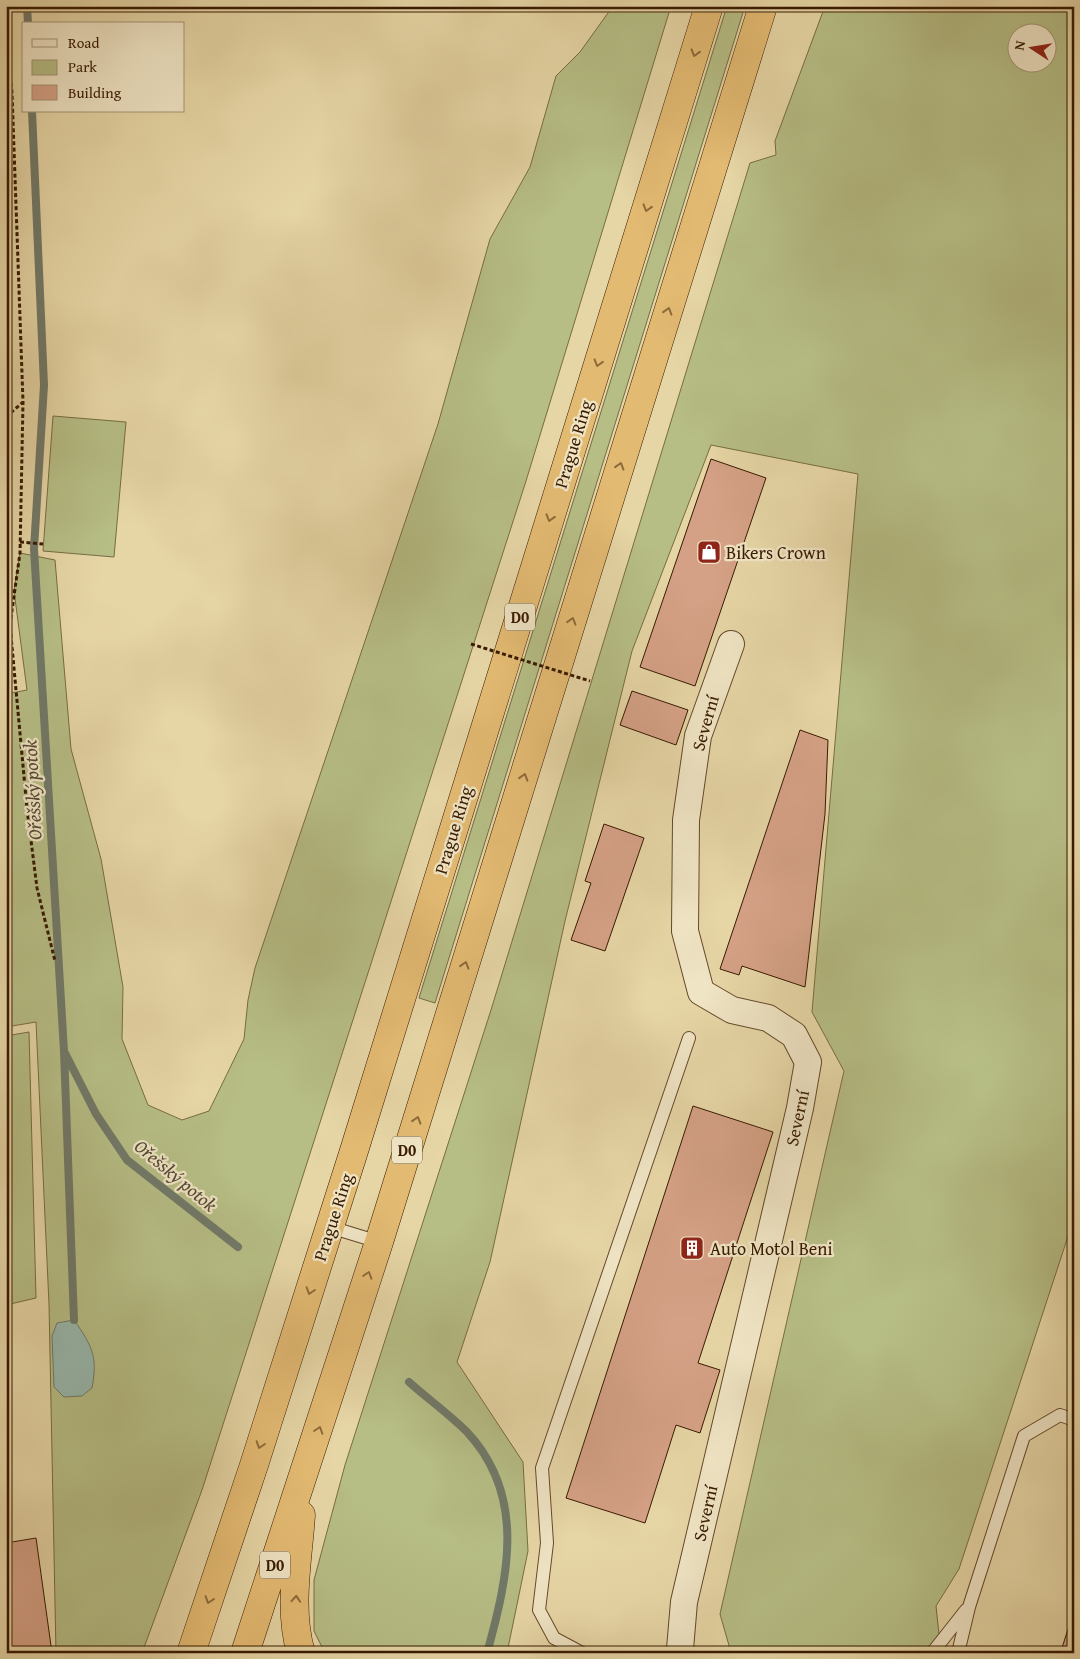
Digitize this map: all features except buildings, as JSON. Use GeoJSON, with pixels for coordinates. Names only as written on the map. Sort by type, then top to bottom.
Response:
{"type":"FeatureCollection","features":[{"type":"Feature","properties":{"kind":"highway","name":"Prague Ring"},"geometry":{"type":"LineString","coordinates":[[191,1653],[330,1228],[710,6]]}},
{"type":"Feature","properties":{"kind":"highway","name":"D0"},"geometry":{"type":"LineString","coordinates":[[245,1653],[379,1242],[762,6]]}},
{"type":"Feature","properties":{"kind":"highway"},"geometry":{"type":"LineString","coordinates":[[301,1653],[296,1630],[295,1609],[304,1476]]}},
{"type":"Feature","properties":{"kind":"street","name":"Severní"},"geometry":{"type":"LineString","coordinates":[[682,1653],[680,1649],[684,1602],[800,1108],[808,1062],[794,1035],[768,1018],[732,1010],[702,992],[685,931],[686,820],[698,736],[731,644]]}},
{"type":"Feature","properties":{"kind":"lane"},"geometry":{"type":"LineString","coordinates":[[582,1653],[554,1638],[539,1610],[546,1544],[542,1468],[688,1038]]}},
{"type":"Feature","properties":{"kind":"lane"},"geometry":{"type":"LineString","coordinates":[[330,1228],[379,1242]]}},
{"type":"Feature","properties":{"kind":"lane"},"geometry":{"type":"LineString","coordinates":[[958,1653],[968,1607],[1024,1436],[1060,1415],[1074,1420]]}},
{"type":"Feature","properties":{"kind":"lane"},"geometry":{"type":"LineString","coordinates":[[932,1653],[968,1607]]}},
{"type":"Feature","properties":{"kind":"path"},"geometry":{"type":"LineString","coordinates":[[6,31],[12,102],[23,402],[21,542],[10,625],[27,809],[37,888],[55,961]]}},
{"type":"Feature","properties":{"kind":"path"},"geometry":{"type":"LineString","coordinates":[[6,417],[23,402]]}},
{"type":"Feature","properties":{"kind":"path"},"geometry":{"type":"LineString","coordinates":[[21,542],[43,544]]}},
{"type":"Feature","properties":{"kind":"path"},"geometry":{"type":"LineString","coordinates":[[6,592],[14,591]]}},
{"type":"Feature","properties":{"kind":"path"},"geometry":{"type":"LineString","coordinates":[[471,644],[590,680]]}},
{"type":"Feature","properties":{"kind":"green space"},"geometry":{"type":"Polygon","coordinates":[[[613,6],[671,6],[526,481],[202,1490],[142,1653],[56,1653],[49,1304],[36,1022],[6,1027],[6,694],[27,690],[14,591],[20,553],[55,560],[71,749],[101,859],[123,987],[122,1039],[148,1105],[182,1120],[209,1111],[244,1039],[248,1000],[255,968],[438,424],[490,239],[530,167],[556,76],[580,52],[613,6]]]}},
{"type":"Feature","properties":{"kind":"green space"},"geometry":{"type":"Polygon","coordinates":[[[727,6],[745,6],[435,1003],[419,998],[727,6]]]}},
{"type":"Feature","properties":{"kind":"green space"},"geometry":{"type":"Polygon","coordinates":[[[825,6],[1074,6],[1074,1218],[959,1569],[936,1606],[941,1653],[744,1653],[730,1649],[720,1614],[844,1071],[812,1012],[858,474],[711,445],[632,651],[565,921],[490,1262],[457,1362],[523,1462],[528,1551],[507,1653],[325,1653],[314,1631],[314,1580],[345,1465],[491,1010],[750,163],[776,155],[775,141],[825,6]]]}},
{"type":"Feature","properties":{"kind":"green space"},"geometry":{"type":"Polygon","coordinates":[[[53,416],[126,422],[114,557],[43,551],[53,416]]]}},
{"type":"Feature","properties":{"kind":"green space"},"geometry":{"type":"Polygon","coordinates":[[[29,1032],[36,1298],[6,1305],[6,1036],[29,1032]]]}},
{"type":"Feature","properties":{"kind":"water"},"geometry":{"type":"Polygon","coordinates":[[[74,1320],[92,1352],[94,1377],[92,1388],[82,1396],[64,1397],[54,1387],[52,1336],[57,1323],[74,1320]]]}},
{"type":"Feature","properties":{"kind":"waterway","name":"Ořešský potok"},"geometry":{"type":"LineString","coordinates":[[27,6],[28,22]]}},
{"type":"Feature","properties":{"kind":"waterway","name":"Ořešský potok"},"geometry":{"type":"LineString","coordinates":[[32,112],[44,385],[34,549],[64,1051],[74,1320]]}},
{"type":"Feature","properties":{"kind":"waterway","name":"Ořešský potok"},"geometry":{"type":"LineString","coordinates":[[65,1053],[96,1114],[127,1160],[238,1247]]}},
{"type":"Feature","properties":{"kind":"waterway","name":"Ořešský potok"},"geometry":{"type":"LineString","coordinates":[[409,1382],[467,1432],[486,1457],[498,1483],[505,1510],[507,1538],[506,1567],[495,1624],[487,1653]]}},
{"type":"Feature","properties":{"kind":"place","name":"Bikers Crown"},"geometry":{"type":"Point","coordinates":[709,552]}},
{"type":"Feature","properties":{"kind":"place","name":"Auto Motol Beni"},"geometry":{"type":"Point","coordinates":[692,1248]}}]}
